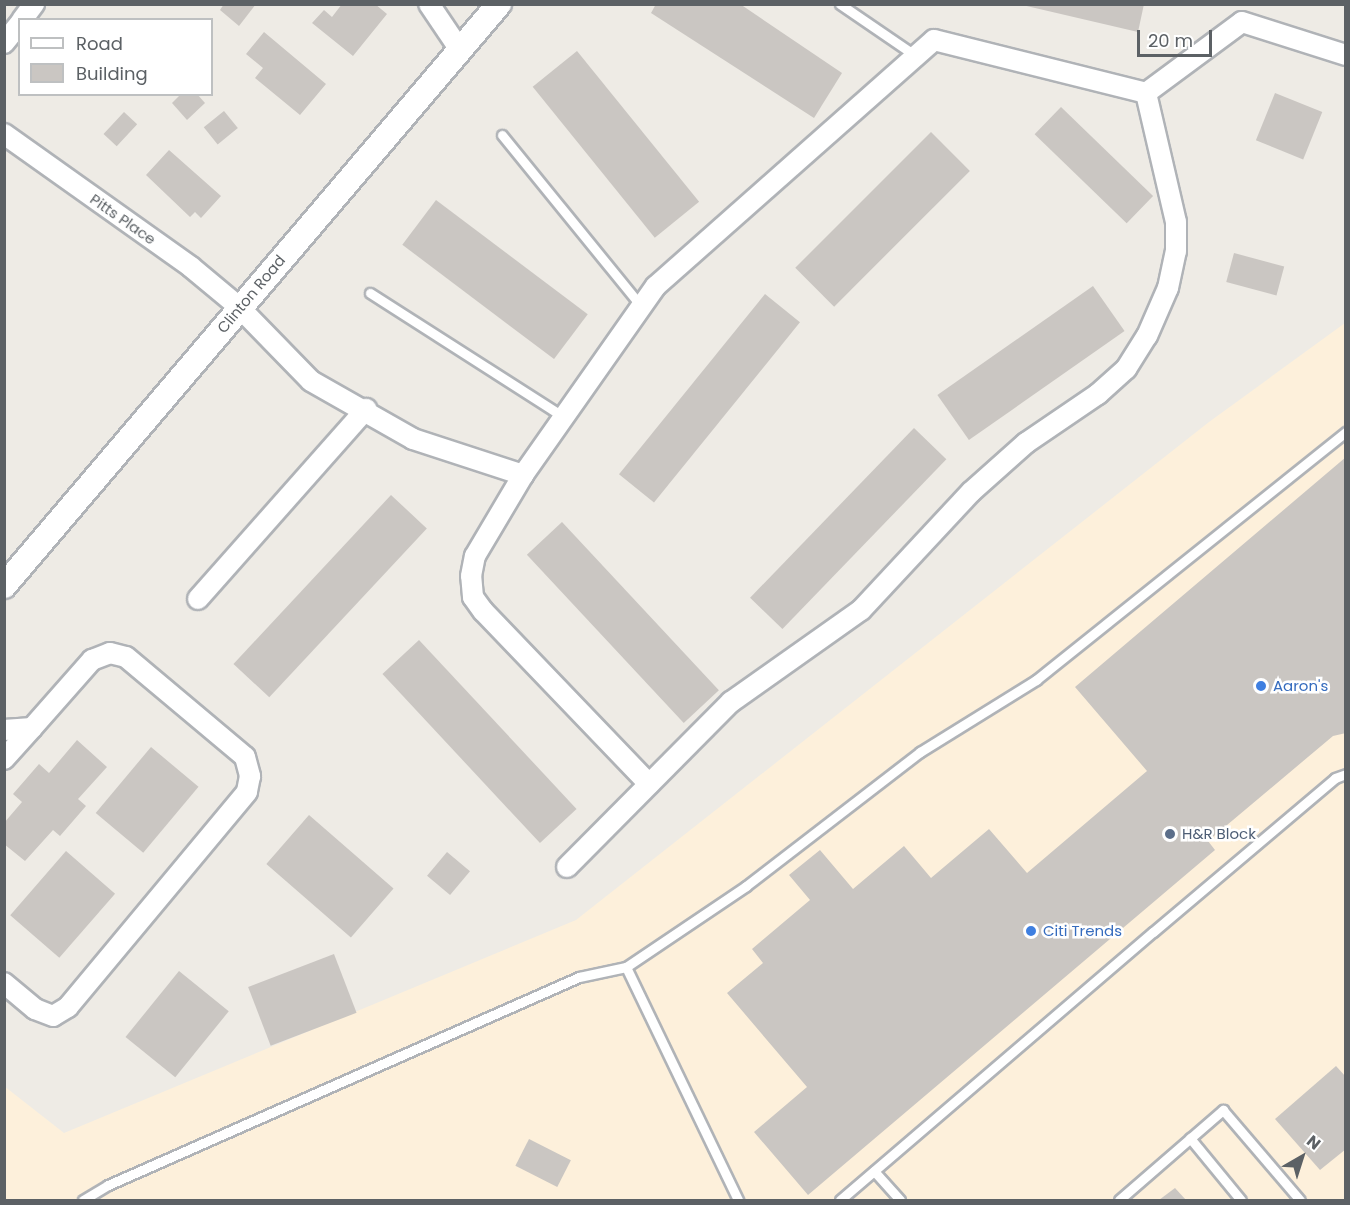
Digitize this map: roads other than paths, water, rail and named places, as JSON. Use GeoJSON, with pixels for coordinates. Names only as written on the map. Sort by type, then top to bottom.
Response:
{"type":"FeatureCollection","features":[{"type":"Feature","properties":{"kind":"street"},"geometry":{"type":"LineString","coordinates":[[24,18],[34,4]]}},
{"type":"Feature","properties":{"kind":"street"},"geometry":{"type":"LineString","coordinates":[[429,4],[460,50]]}},
{"type":"Feature","properties":{"kind":"street","name":"Clinton Road"},"geometry":{"type":"LineString","coordinates":[[4,586],[499,4]]}},
{"type":"Feature","properties":{"kind":"street"},"geometry":{"type":"LineString","coordinates":[[1146,93],[1242,22],[1346,55]]}},
{"type":"Feature","properties":{"kind":"street"},"geometry":{"type":"LineString","coordinates":[[4,43],[18,26]]}},
{"type":"Feature","properties":{"kind":"street"},"geometry":{"type":"LineString","coordinates":[[649,784],[473,597],[475,556],[523,476],[656,286],[934,40],[1146,93]]}},
{"type":"Feature","properties":{"kind":"street"},"geometry":{"type":"LineString","coordinates":[[567,867],[731,702],[861,610],[971,492],[1026,443],[1098,394],[1126,369],[1147,336],[1168,288],[1176,251],[1176,222],[1146,93]]}},
{"type":"Feature","properties":{"kind":"street","name":"Pitts Place"},"geometry":{"type":"LineString","coordinates":[[4,134],[191,267],[240,308],[310,381],[366,409],[413,439],[523,476]]}},
{"type":"Feature","properties":{"kind":"street"},"geometry":{"type":"LineString","coordinates":[[198,599],[366,409]]}},
{"type":"Feature","properties":{"kind":"street"},"geometry":{"type":"LineString","coordinates":[[4,759],[92,660],[110,653],[126,657],[244,757],[250,776],[247,792],[68,1007],[53,1016],[35,1009],[4,983]]}},
{"type":"Feature","properties":{"kind":"street"},"geometry":{"type":"LineString","coordinates":[[4,730],[32,728]]}},
{"type":"Feature","properties":{"kind":"lane"},"geometry":{"type":"LineString","coordinates":[[840,4],[916,56]]}},
{"type":"Feature","properties":{"kind":"lane"},"geometry":{"type":"LineString","coordinates":[[502,135],[642,307]]}},
{"type":"Feature","properties":{"kind":"lane"},"geometry":{"type":"LineString","coordinates":[[370,293],[564,417]]}},
{"type":"Feature","properties":{"kind":"lane"},"geometry":{"type":"LineString","coordinates":[[83,1200],[108,1185],[579,976],[626,967],[746,886],[920,753],[1036,681],[1346,432]]}},
{"type":"Feature","properties":{"kind":"lane"},"geometry":{"type":"LineString","coordinates":[[840,1200],[1335,778],[1346,774]]}},
{"type":"Feature","properties":{"kind":"lane"},"geometry":{"type":"LineString","coordinates":[[626,967],[738,1200]]}},
{"type":"Feature","properties":{"kind":"lane"},"geometry":{"type":"LineString","coordinates":[[1119,1200],[1223,1110],[1300,1200]]}},
{"type":"Feature","properties":{"kind":"lane"},"geometry":{"type":"LineString","coordinates":[[1190,1138],[1241,1200]]}},
{"type":"Feature","properties":{"kind":"lane"},"geometry":{"type":"LineString","coordinates":[[874,1171],[900,1200]]}},
{"type":"Feature","properties":{"kind":"place","name":"Aaron's"},"geometry":{"type":"Point","coordinates":[1261,686]}},
{"type":"Feature","properties":{"kind":"place","name":"H&R Block"},"geometry":{"type":"Point","coordinates":[1170,834]}},
{"type":"Feature","properties":{"kind":"place","name":"Citi Trends"},"geometry":{"type":"Point","coordinates":[1031,931]}}]}
